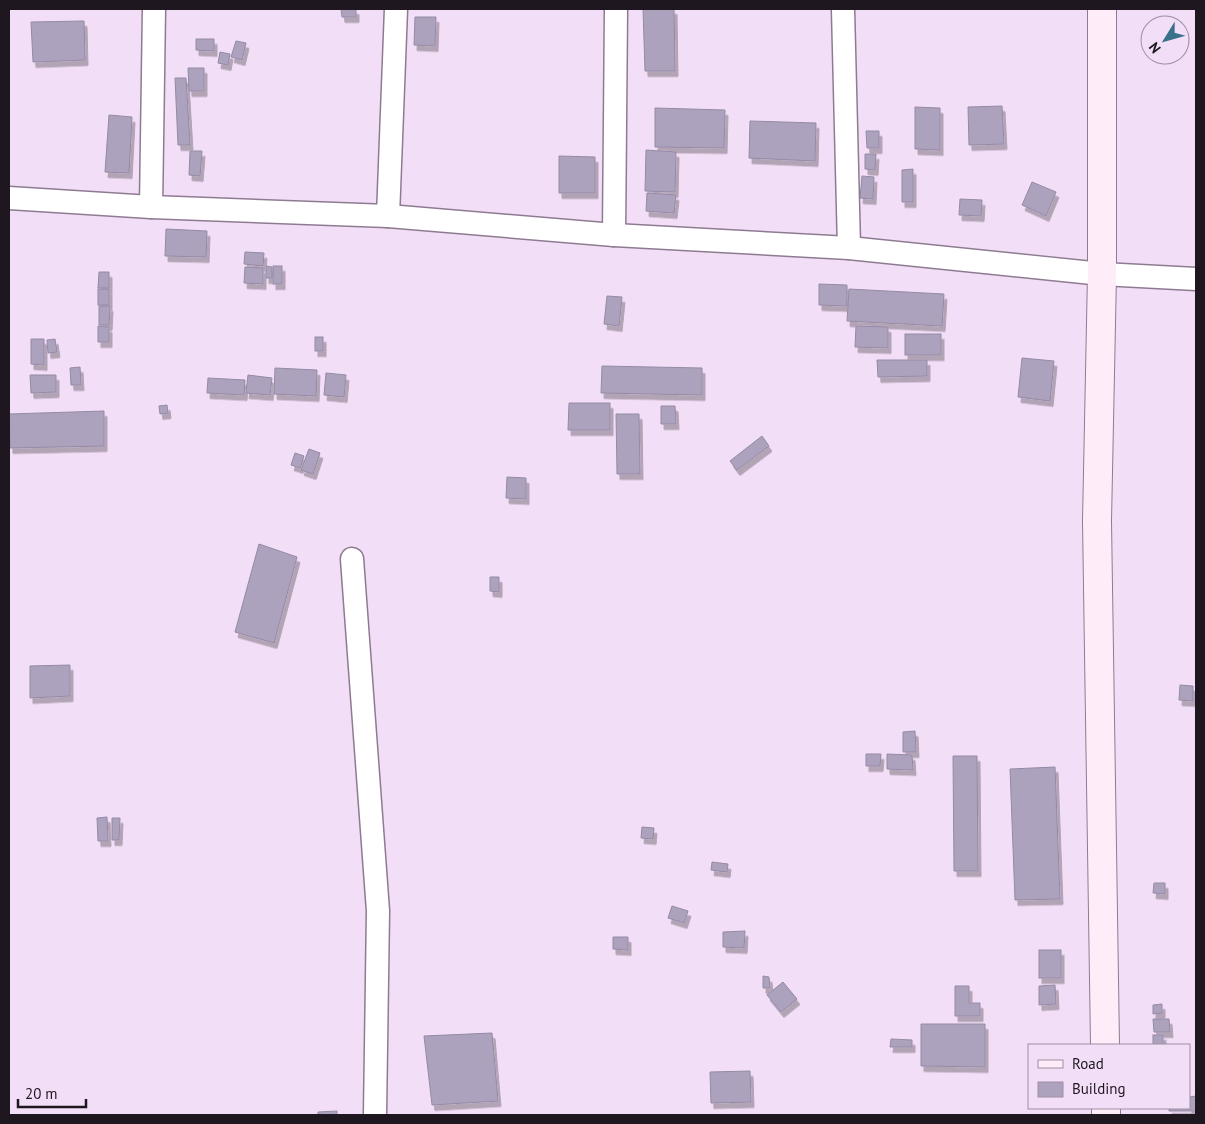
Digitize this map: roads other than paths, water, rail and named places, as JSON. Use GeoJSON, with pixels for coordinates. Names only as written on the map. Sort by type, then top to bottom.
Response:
{"type":"FeatureCollection","features":[{"type":"Feature","properties":{"kind":"street"},"geometry":{"type":"LineString","coordinates":[[151,207],[154,9]]}},
{"type":"Feature","properties":{"kind":"street"},"geometry":{"type":"LineString","coordinates":[[388,216],[396,9]]}},
{"type":"Feature","properties":{"kind":"street"},"geometry":{"type":"LineString","coordinates":[[614,235],[616,9]]}},
{"type":"Feature","properties":{"kind":"street"},"geometry":{"type":"LineString","coordinates":[[843,9],[849,248]]}},
{"type":"Feature","properties":{"kind":"street"},"geometry":{"type":"LineString","coordinates":[[1102,9],[1102,274],[1097,520],[1105,1044]]}},
{"type":"Feature","properties":{"kind":"street"},"geometry":{"type":"LineString","coordinates":[[9,198],[151,207],[388,216],[614,235],[849,248],[1102,274],[1196,280]]}},
{"type":"Feature","properties":{"kind":"street"},"geometry":{"type":"LineString","coordinates":[[352,559],[378,911],[375,1115]]}}]}
